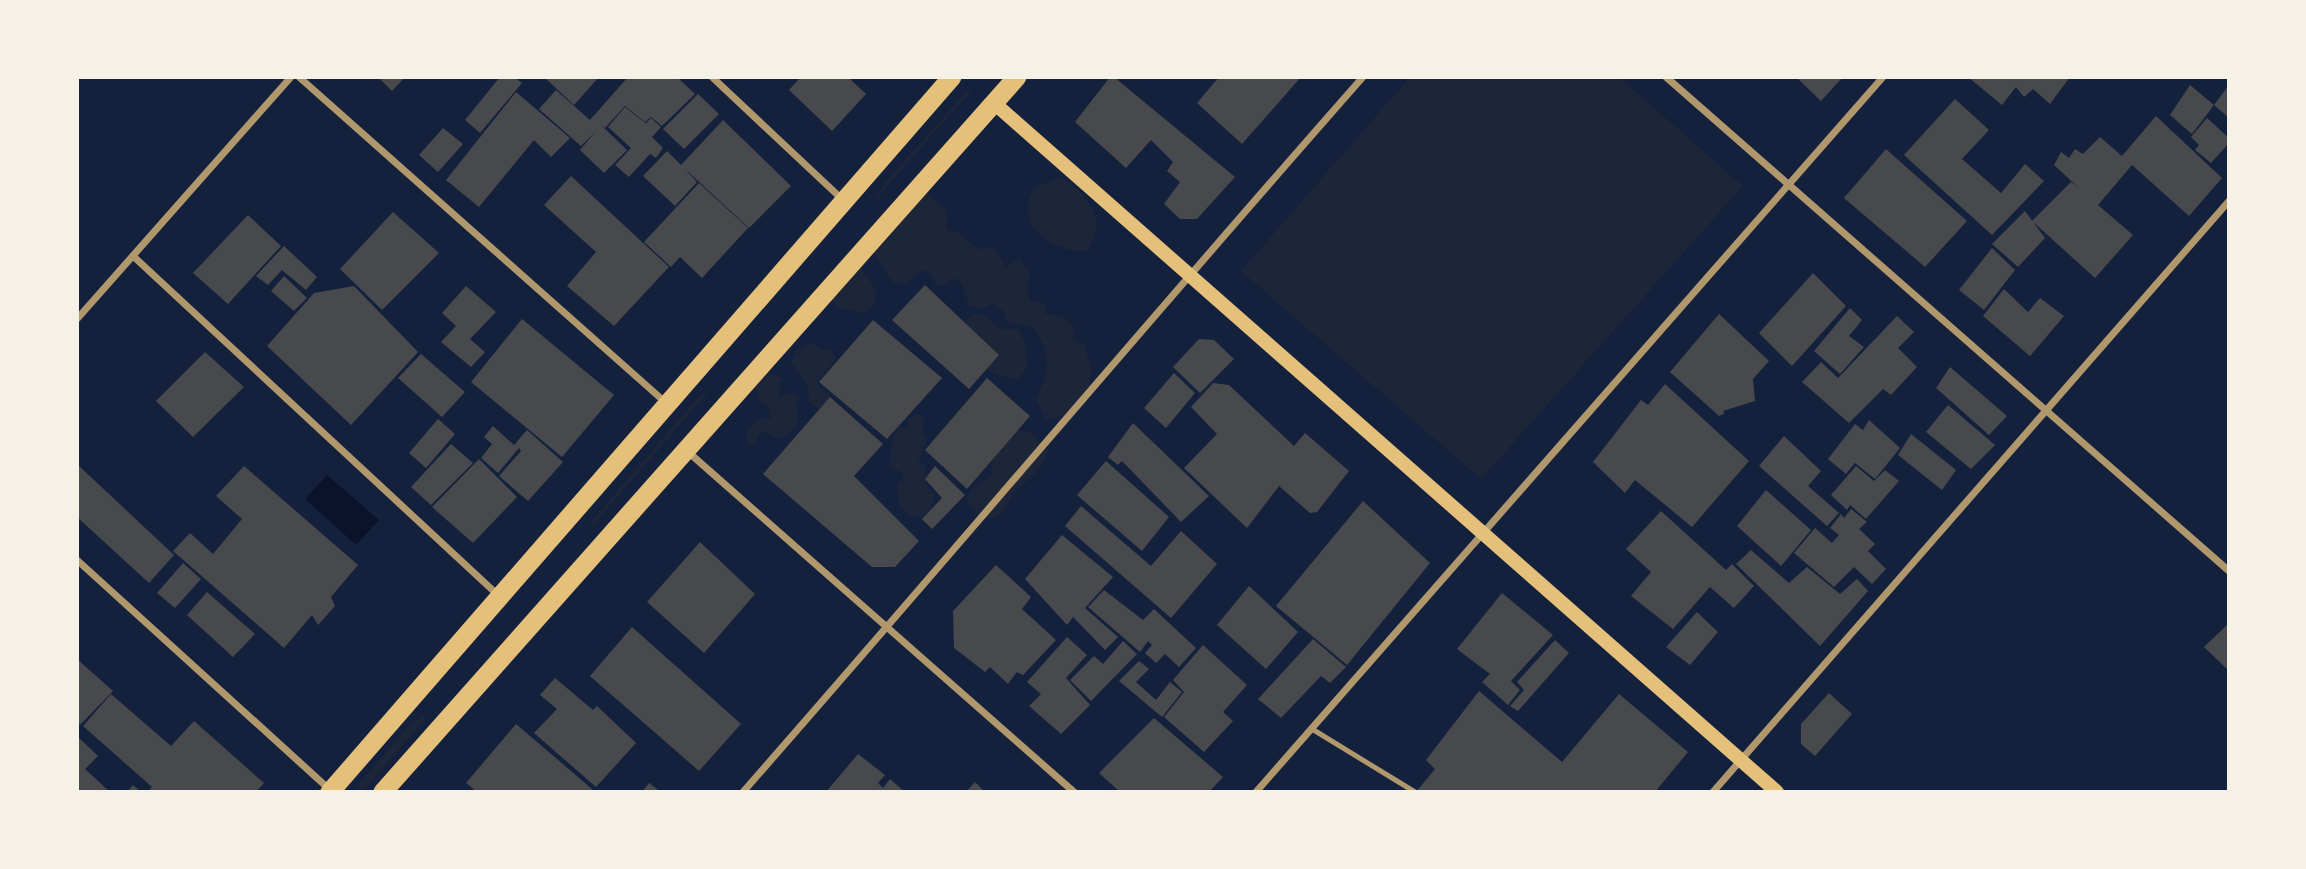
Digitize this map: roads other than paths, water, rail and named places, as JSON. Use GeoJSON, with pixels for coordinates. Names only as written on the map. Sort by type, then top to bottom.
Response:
{"type":"FeatureCollection","features":[{"type":"Feature","properties":{"kind":"highway"},"geometry":{"type":"LineString","coordinates":[[331,792],[952,77]]}},
{"type":"Feature","properties":{"kind":"highway"},"geometry":{"type":"LineString","coordinates":[[383,792],[1017,77]]}},
{"type":"Feature","properties":{"kind":"main road"},"geometry":{"type":"LineString","coordinates":[[994,103],[1777,792]]}},
{"type":"Feature","properties":{"kind":"street"},"geometry":{"type":"LineString","coordinates":[[77,320],[291,77]]}},
{"type":"Feature","properties":{"kind":"street"},"geometry":{"type":"LineString","coordinates":[[299,77],[667,403]]}},
{"type":"Feature","properties":{"kind":"street"},"geometry":{"type":"LineString","coordinates":[[712,77],[844,201]]}},
{"type":"Feature","properties":{"kind":"street"},"geometry":{"type":"LineString","coordinates":[[743,792],[887,628],[1188,275],[1363,77]]}},
{"type":"Feature","properties":{"kind":"street"},"geometry":{"type":"LineString","coordinates":[[1666,77],[2229,571]]}},
{"type":"Feature","properties":{"kind":"street"},"geometry":{"type":"LineString","coordinates":[[1256,792],[1883,77]]}},
{"type":"Feature","properties":{"kind":"street"},"geometry":{"type":"LineString","coordinates":[[1713,792],[2229,201]]}},
{"type":"Feature","properties":{"kind":"street"},"geometry":{"type":"LineString","coordinates":[[133,256],[500,597]]}},
{"type":"Feature","properties":{"kind":"street"},"geometry":{"type":"LineString","coordinates":[[686,450],[1073,792]]}},
{"type":"Feature","properties":{"kind":"street"},"geometry":{"type":"LineString","coordinates":[[77,560],[331,792]]}},
{"type":"Feature","properties":{"kind":"lane"},"geometry":{"type":"LineString","coordinates":[[1312,729],[1415,792]]}}]}
